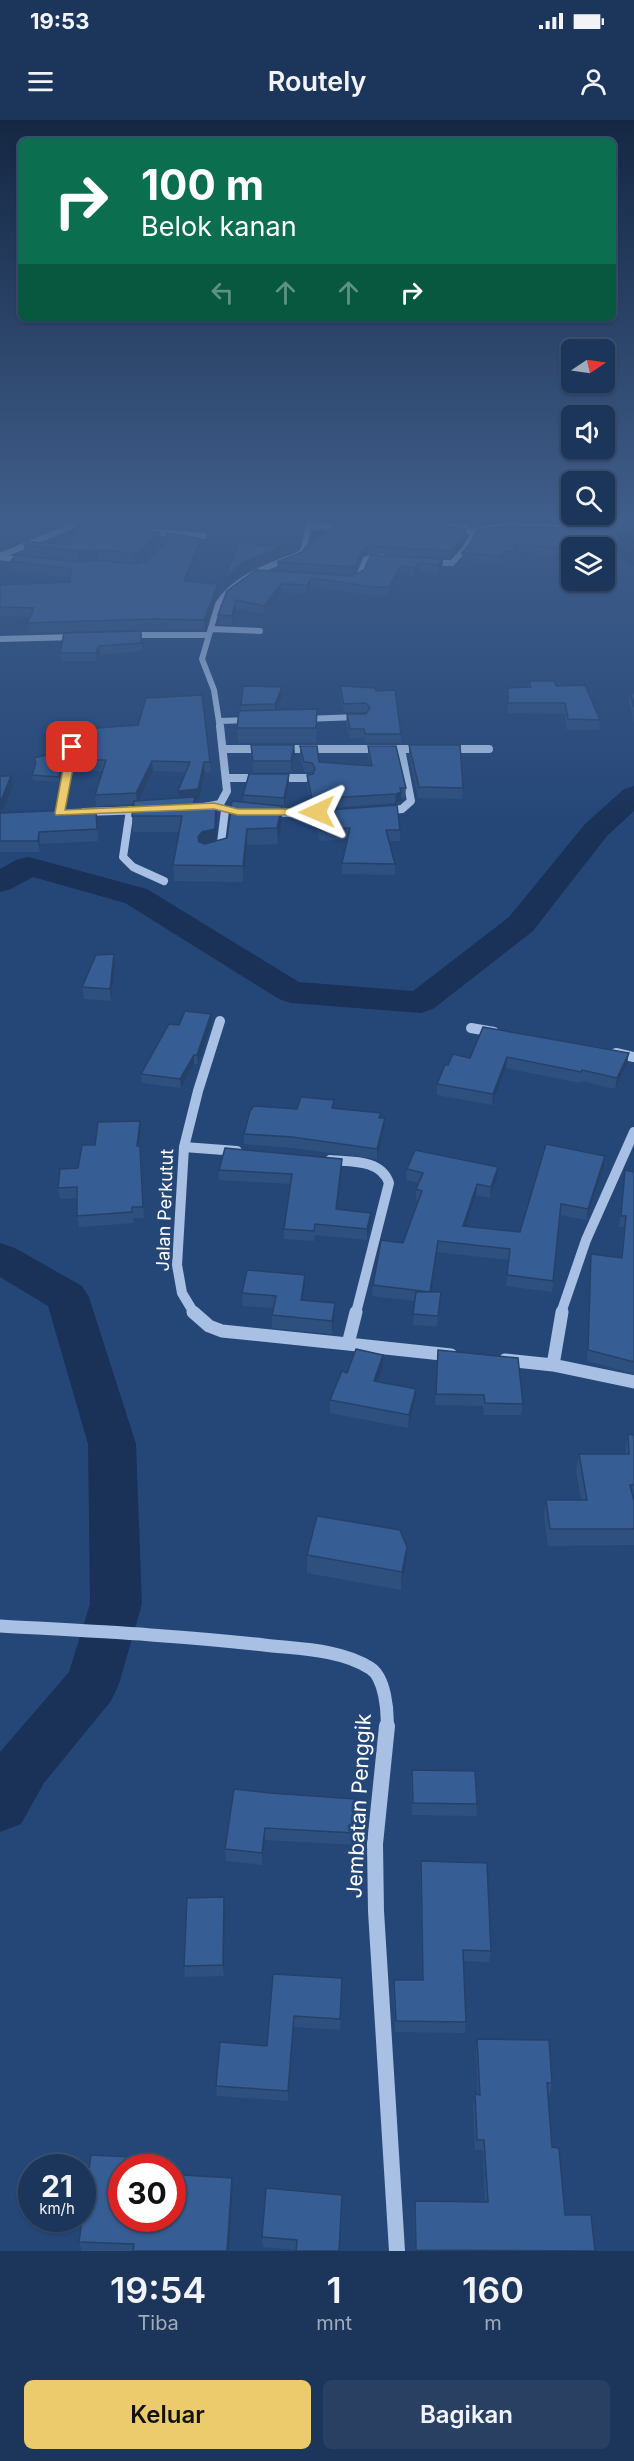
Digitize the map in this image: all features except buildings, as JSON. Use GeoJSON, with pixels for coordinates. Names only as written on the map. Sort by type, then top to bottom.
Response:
{"type":"FeatureCollection","features":[{"type":"Feature","properties":{"kind":"street"},"geometry":{"type":"LineString","coordinates":[[213,622],[202,659],[214,690],[227,778],[224,799],[214,806]]}},
{"type":"Feature","properties":{"kind":"street"},"geometry":{"type":"LineString","coordinates":[[116,636],[260,631]]}},
{"type":"Feature","properties":{"kind":"street"},"geometry":{"type":"LineString","coordinates":[[0,639],[89,637]]}},
{"type":"Feature","properties":{"kind":"street"},"geometry":{"type":"LineString","coordinates":[[297,719],[365,717]]}},
{"type":"Feature","properties":{"kind":"street"},"geometry":{"type":"LineString","coordinates":[[219,721],[264,720]]}},
{"type":"Feature","properties":{"kind":"street"},"geometry":{"type":"LineString","coordinates":[[60,813],[72,747]]}},
{"type":"Feature","properties":{"kind":"street"},"geometry":{"type":"LineString","coordinates":[[224,749],[489,749]]}},
{"type":"Feature","properties":{"kind":"street"},"geometry":{"type":"LineString","coordinates":[[371,811],[402,809],[411,801],[401,750]]}},
{"type":"Feature","properties":{"kind":"street"},"geometry":{"type":"LineString","coordinates":[[227,778],[309,778]]}},
{"type":"Feature","properties":{"kind":"street"},"geometry":{"type":"LineString","coordinates":[[192,808],[214,806],[228,810],[222,850],[216,853]]}},
{"type":"Feature","properties":{"kind":"street"},"geometry":{"type":"LineString","coordinates":[[48,814],[159,809]]}},
{"type":"Feature","properties":{"kind":"street"},"geometry":{"type":"LineString","coordinates":[[129,810],[123,857],[133,867],[164,881]]}},
{"type":"Feature","properties":{"kind":"street"},"geometry":{"type":"LineString","coordinates":[[255,813],[339,812]]}},
{"type":"Feature","properties":{"kind":"street","name":"Jalan Perkutut"},"geometry":{"type":"LineString","coordinates":[[220,1021],[198,1091],[184,1148],[177,1265],[182,1293],[193,1312],[209,1326],[222,1331],[462,1356]]}},
{"type":"Feature","properties":{"kind":"street"},"geometry":{"type":"LineString","coordinates":[[471,1028],[506,1034]]}},
{"type":"Feature","properties":{"kind":"street"},"geometry":{"type":"LineString","coordinates":[[611,1053],[634,1057]]}},
{"type":"Feature","properties":{"kind":"street"},"geometry":{"type":"LineString","coordinates":[[553,1365],[563,1309],[577,1265],[590,1230],[634,1132]]}},
{"type":"Feature","properties":{"kind":"street"},"geometry":{"type":"LineString","coordinates":[[184,1148],[252,1152]]}},
{"type":"Feature","properties":{"kind":"street"},"geometry":{"type":"LineString","coordinates":[[314,1158],[371,1165],[382,1169],[389,1177],[348,1344]]}},
{"type":"Feature","properties":{"kind":"street"},"geometry":{"type":"LineString","coordinates":[[496,1359],[553,1365],[634,1382]]}},
{"type":"Feature","properties":{"kind":"street","name":"Jembatan Penggik"},"geometry":{"type":"LineString","coordinates":[[0,1626],[100,1630],[310,1650],[351,1658],[373,1669],[383,1688],[387,1723],[375,1844],[376,1911],[397,2251]]}},
{"type":"Feature","properties":{"kind":"waterway"},"geometry":{"type":"LineString","coordinates":[[0,882],[29,866],[136,896],[291,992],[421,1002],[521,924],[596,830],[634,795]]}},
{"type":"Feature","properties":{"kind":"waterway"},"geometry":{"type":"LineString","coordinates":[[0,1258],[67,1297],[112,1444],[116,1604],[92,1684],[24,1764],[0,1805]]}},
{"type":"Feature","properties":{"kind":"route"},"geometry":{"type":"LineString","coordinates":[[72,747],[60,813],[214,806],[225,810],[255,813],[317,812]]}}]}
